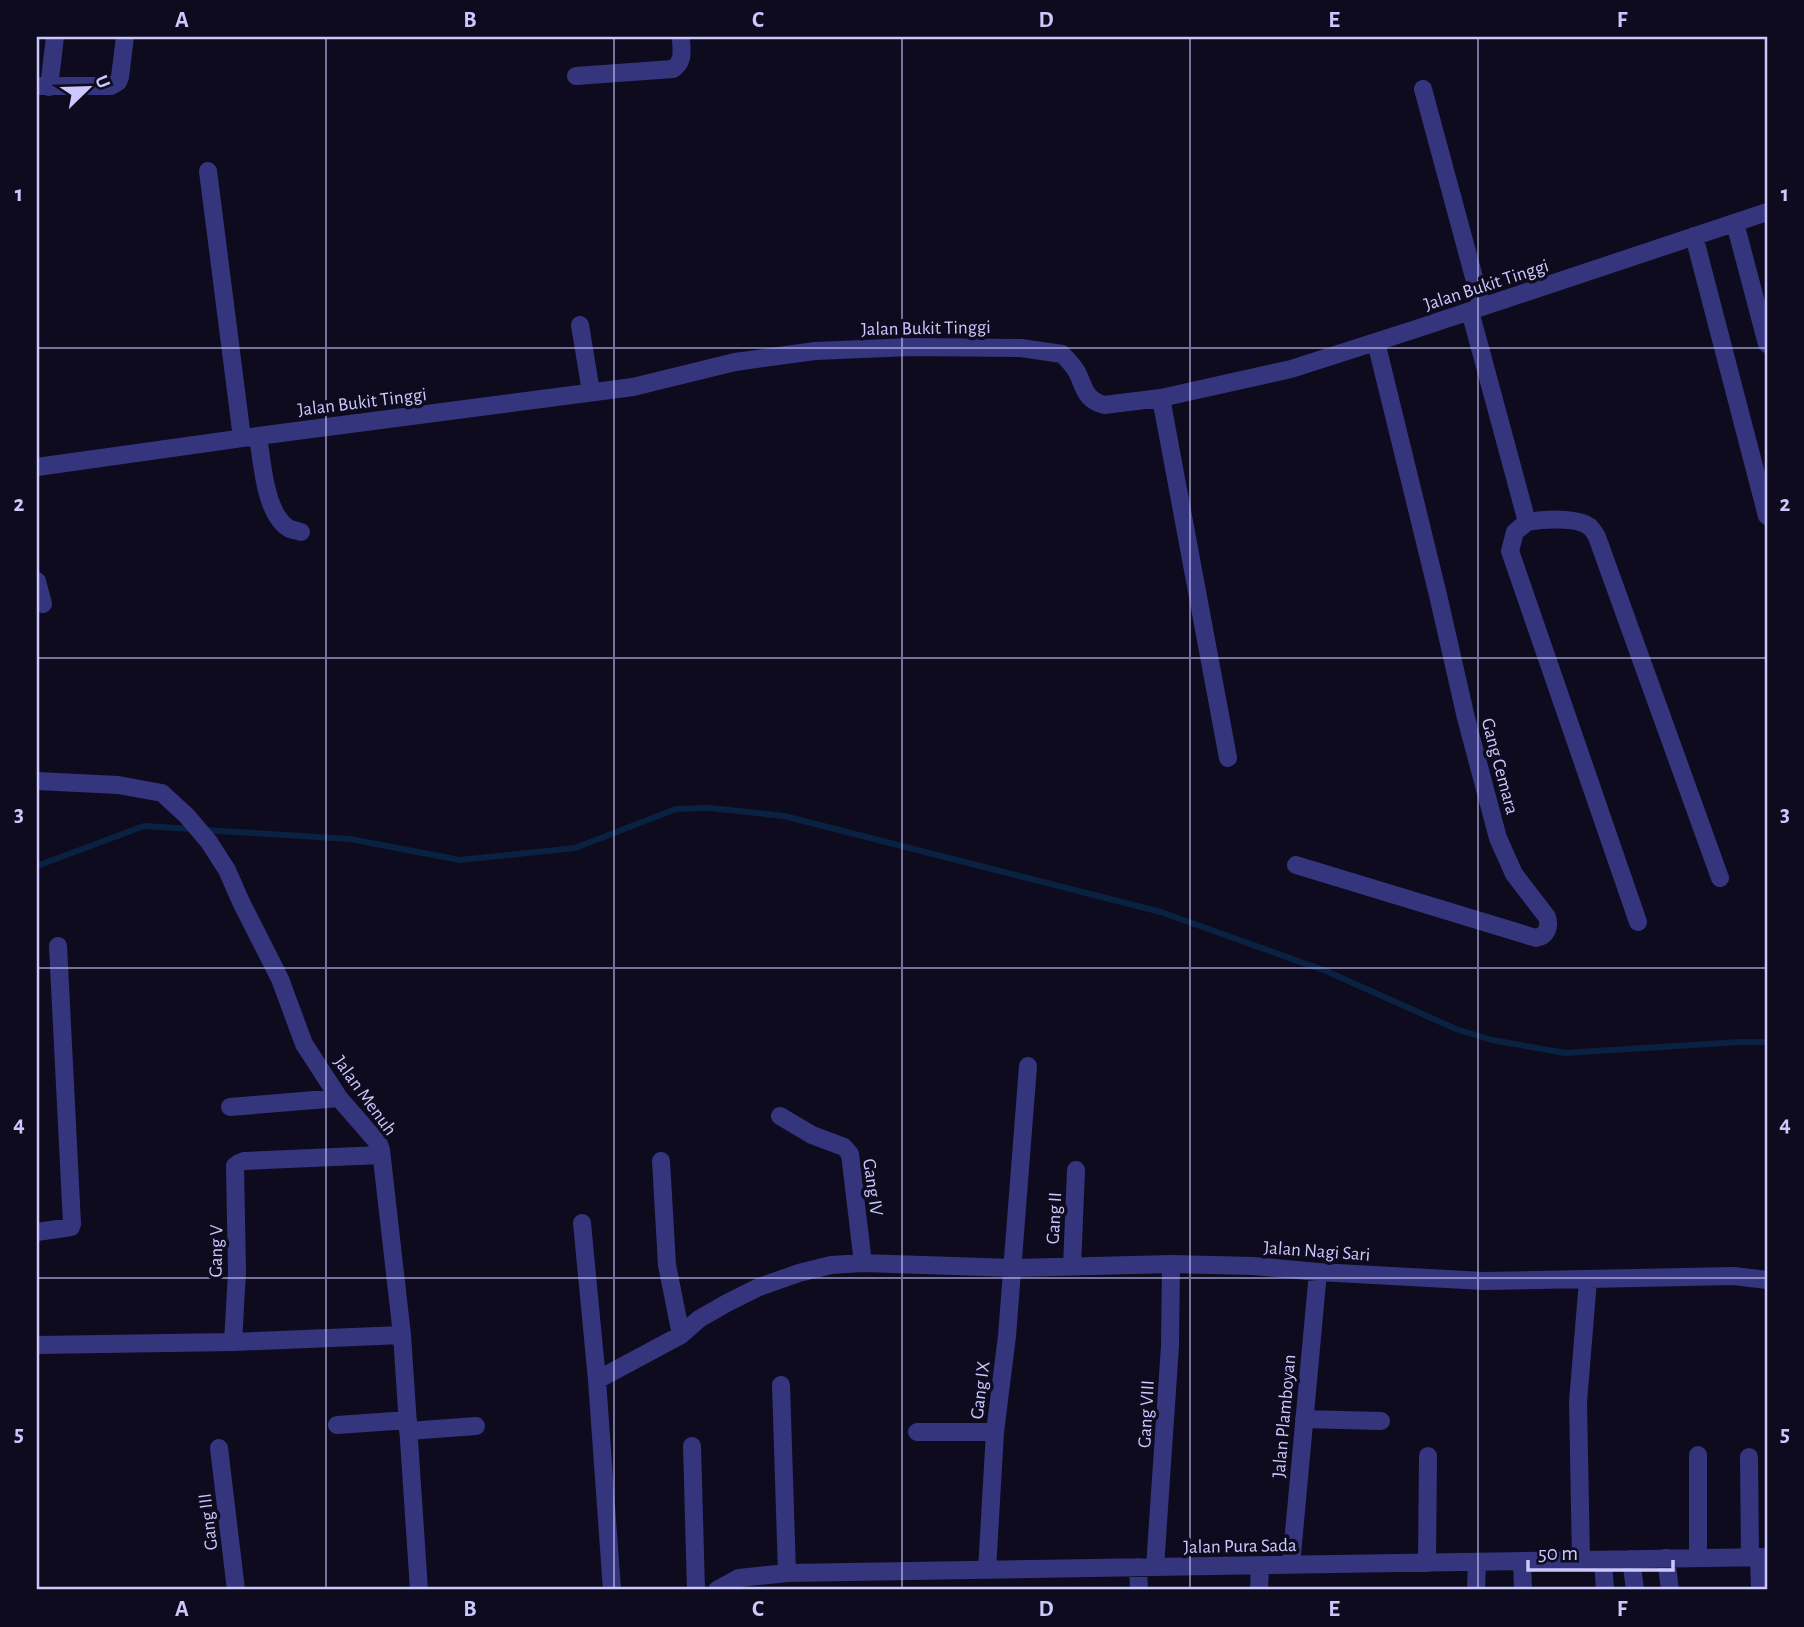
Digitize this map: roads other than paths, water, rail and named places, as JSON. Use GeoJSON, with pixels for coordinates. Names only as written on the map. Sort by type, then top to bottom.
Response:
{"type":"FeatureCollection","features":[{"type":"Feature","properties":{"kind":"street"},"geometry":{"type":"LineString","coordinates":[[55,37],[43,87],[111,86],[118,82],[125,37]]}},
{"type":"Feature","properties":{"kind":"street"},"geometry":{"type":"LineString","coordinates":[[576,76],[673,69],[680,64],[681,37]]}},
{"type":"Feature","properties":{"kind":"street"},"geometry":{"type":"LineString","coordinates":[[1423,89],[1527,522]]}},
{"type":"Feature","properties":{"kind":"street"},"geometry":{"type":"LineString","coordinates":[[208,171],[250,437],[276,514],[290,529],[301,532]]}},
{"type":"Feature","properties":{"kind":"street","name":"Jalan Bukit Tinggi"},"geometry":{"type":"LineString","coordinates":[[37,467],[633,387],[735,362],[815,351],[911,347],[1021,348],[1062,354],[1077,372],[1090,399],[1095,402],[1104,405],[1161,398],[1291,369],[1767,212]]}},
{"type":"Feature","properties":{"kind":"street"},"geometry":{"type":"LineString","coordinates":[[1735,223],[1767,344]]}},
{"type":"Feature","properties":{"kind":"street"},"geometry":{"type":"LineString","coordinates":[[1694,236],[1767,516]]}},
{"type":"Feature","properties":{"kind":"street"},"geometry":{"type":"LineString","coordinates":[[580,326],[591,392]]}},
{"type":"Feature","properties":{"kind":"street","name":"Gang Cemara"},"geometry":{"type":"LineString","coordinates":[[1296,864],[1536,938],[1547,931],[1549,925],[1547,917],[1514,874],[1498,838],[1466,718],[1376,342]]}},
{"type":"Feature","properties":{"kind":"street"},"geometry":{"type":"LineString","coordinates":[[1161,398],[1228,758]]}},
{"type":"Feature","properties":{"kind":"street"},"geometry":{"type":"LineString","coordinates":[[1638,922],[1510,551],[1515,532],[1527,522],[1553,519],[1579,523],[1589,526],[1597,537],[1720,878]]}},
{"type":"Feature","properties":{"kind":"street"},"geometry":{"type":"LineString","coordinates":[[37,582],[43,604]]}},
{"type":"Feature","properties":{"kind":"street","name":"Jalan Menuh"},"geometry":{"type":"LineString","coordinates":[[37,781],[118,785],[162,793],[187,816],[209,842],[227,870],[280,979],[304,1044],[339,1098],[379,1144],[402,1335],[419,1590]]}},
{"type":"Feature","properties":{"kind":"street"},"geometry":{"type":"LineString","coordinates":[[37,1232],[71,1227],[72,1224],[58,946]]}},
{"type":"Feature","properties":{"kind":"street","name":"Gang IX"},"geometry":{"type":"LineString","coordinates":[[986,1563],[1028,1066]]}},
{"type":"Feature","properties":{"kind":"street"},"geometry":{"type":"LineString","coordinates":[[230,1107],[339,1098]]}},
{"type":"Feature","properties":{"kind":"street","name":"Gang IV"},"geometry":{"type":"LineString","coordinates":[[780,1116],[812,1135],[844,1147],[850,1154],[863,1263]]}},
{"type":"Feature","properties":{"kind":"street","name":"Gang V"},"geometry":{"type":"LineString","coordinates":[[233,1342],[237,1272],[236,1166],[244,1161],[381,1155]]}},
{"type":"Feature","properties":{"kind":"street"},"geometry":{"type":"LineString","coordinates":[[661,1161],[667,1265],[681,1335]]}},
{"type":"Feature","properties":{"kind":"street","name":"Gang II"},"geometry":{"type":"LineString","coordinates":[[1072,1267],[1076,1170]]}},
{"type":"Feature","properties":{"kind":"street"},"geometry":{"type":"LineString","coordinates":[[582,1223],[597,1380],[612,1590]]}},
{"type":"Feature","properties":{"kind":"street","name":"Jalan Nagi Sari"},"geometry":{"type":"LineString","coordinates":[[597,1380],[681,1335],[709,1314],[759,1287],[831,1265],[863,1263],[1013,1268],[1171,1264],[1253,1266],[1484,1281],[1734,1276],[1767,1280]]}},
{"type":"Feature","properties":{"kind":"street","name":"Gang VIII"},"geometry":{"type":"LineString","coordinates":[[1139,1590],[1147,1567],[1170,1346],[1171,1264]]}},
{"type":"Feature","properties":{"kind":"street","name":"Jalan Plamboyan"},"geometry":{"type":"LineString","coordinates":[[1291,1565],[1318,1272]]}},
{"type":"Feature","properties":{"kind":"street"},"geometry":{"type":"LineString","coordinates":[[1581,1560],[1578,1402],[1588,1280]]}},
{"type":"Feature","properties":{"kind":"street"},"geometry":{"type":"LineString","coordinates":[[37,1345],[233,1342],[402,1335]]}},
{"type":"Feature","properties":{"kind":"street"},"geometry":{"type":"LineString","coordinates":[[781,1385],[787,1573]]}},
{"type":"Feature","properties":{"kind":"street"},"geometry":{"type":"LineString","coordinates":[[1304,1419],[1381,1421]]}},
{"type":"Feature","properties":{"kind":"street"},"geometry":{"type":"LineString","coordinates":[[337,1425],[476,1426]]}},
{"type":"Feature","properties":{"kind":"street"},"geometry":{"type":"LineString","coordinates":[[918,1432],[995,1432]]}},
{"type":"Feature","properties":{"kind":"street"},"geometry":{"type":"LineString","coordinates":[[692,1446],[696,1590]]}},
{"type":"Feature","properties":{"kind":"street","name":"Gang III"},"geometry":{"type":"LineString","coordinates":[[219,1448],[236,1590]]}},
{"type":"Feature","properties":{"kind":"street"},"geometry":{"type":"LineString","coordinates":[[1698,1455],[1698,1558]]}},
{"type":"Feature","properties":{"kind":"street"},"geometry":{"type":"LineString","coordinates":[[1427,1563],[1428,1456]]}},
{"type":"Feature","properties":{"kind":"street"},"geometry":{"type":"LineString","coordinates":[[1749,1457],[1760,1590]]}},
{"type":"Feature","properties":{"kind":"street"},"geometry":{"type":"LineString","coordinates":[[986,1563],[1000,1469]]}},
{"type":"Feature","properties":{"kind":"street","name":"Jalan Pura Sada"},"geometry":{"type":"LineString","coordinates":[[718,1590],[739,1578],[787,1573],[986,1563],[1147,1567],[1759,1557]]}},
{"type":"Feature","properties":{"kind":"street"},"geometry":{"type":"LineString","coordinates":[[1666,1558],[1670,1590]]}},
{"type":"Feature","properties":{"kind":"street"},"geometry":{"type":"LineString","coordinates":[[1631,1559],[1635,1590]]}},
{"type":"Feature","properties":{"kind":"street"},"geometry":{"type":"LineString","coordinates":[[1603,1560],[1605,1590]]}},
{"type":"Feature","properties":{"kind":"street"},"geometry":{"type":"LineString","coordinates":[[1522,1561],[1523,1590]]}},
{"type":"Feature","properties":{"kind":"street"},"geometry":{"type":"LineString","coordinates":[[1476,1590],[1477,1562]]}},
{"type":"Feature","properties":{"kind":"street"},"geometry":{"type":"LineString","coordinates":[[1259,1590],[1260,1566]]}},
{"type":"Feature","properties":{"kind":"waterway"},"geometry":{"type":"LineString","coordinates":[[204,830],[350,839],[460,860],[575,848],[676,809],[710,808],[784,816],[1161,912],[1326,971],[1456,1029],[1492,1040],[1565,1053],[1767,1042]]}},
{"type":"Feature","properties":{"kind":"waterway"},"geometry":{"type":"LineString","coordinates":[[37,866],[144,826],[193,829]]}}]}
